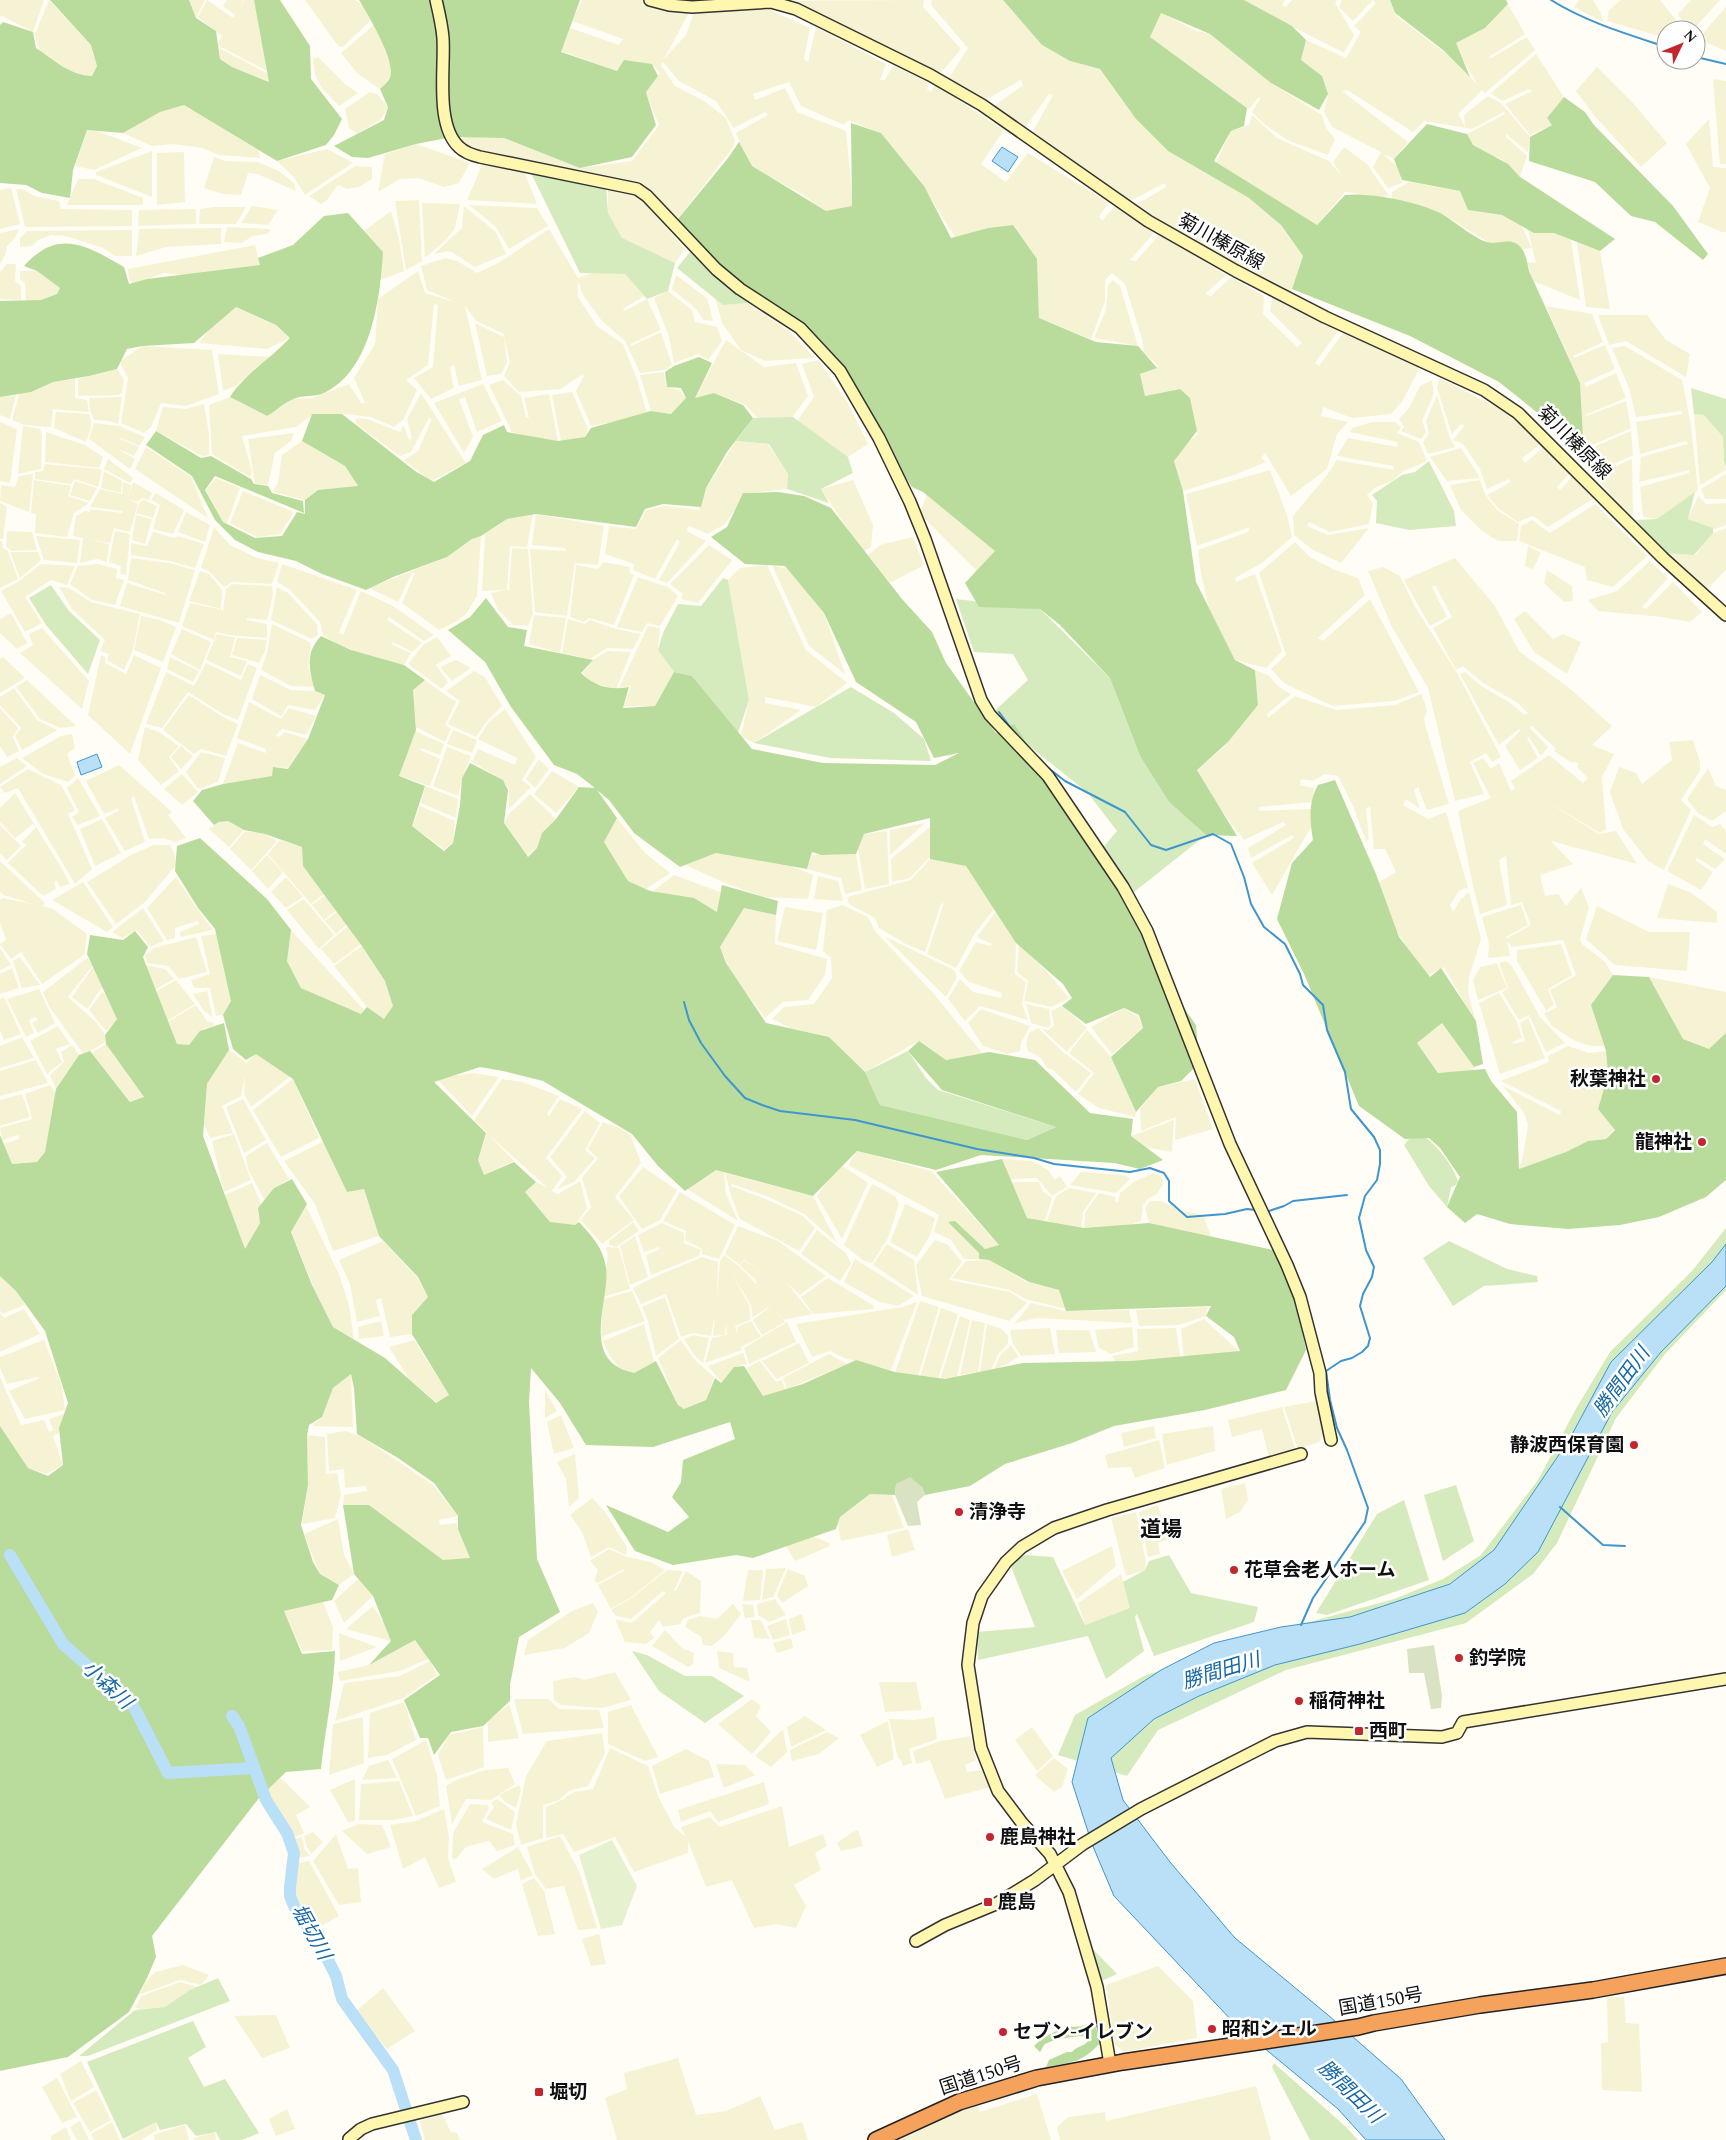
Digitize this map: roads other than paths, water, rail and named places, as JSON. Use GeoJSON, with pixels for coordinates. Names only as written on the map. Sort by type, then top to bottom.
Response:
{"type":"FeatureCollection","features":[{"type":"Feature","properties":{"kind":"highway","name":"国道150号"},"geometry":{"type":"LineString","coordinates":[[876,2140],[959,2102],[1006,2086],[1110,2064],[1358,2027],[1480,2005],[1593,1990],[1726,1966]]}},
{"type":"Feature","properties":{"kind":"street"},"geometry":{"type":"LineString","coordinates":[[436,0],[442,20],[443,92],[446,118],[452,137],[458,147],[480,157],[637,189],[647,196],[716,269],[740,289],[800,328],[840,371],[879,438],[910,502],[925,538],[973,682],[981,700],[990,715],[1048,776],[1134,904],[1170,988],[1230,1144],[1300,1297],[1320,1373],[1321,1392],[1331,1440]]}},
{"type":"Feature","properties":{"kind":"street","name":"菊川榛原線"},"geometry":{"type":"LineString","coordinates":[[650,0],[670,5],[692,7],[771,2],[796,9],[930,75],[982,105],[1148,220],[1236,271],[1325,317],[1484,390],[1525,418],[1663,558],[1726,614]]}},
{"type":"Feature","properties":{"kind":"street"},"geometry":{"type":"LineString","coordinates":[[1110,2064],[1097,1987],[1069,1892],[1050,1854],[1022,1823],[998,1791],[981,1748],[968,1665],[969,1644],[976,1614],[982,1596],[990,1583],[1015,1553],[1037,1537],[1054,1528],[1301,1454]]}},
{"type":"Feature","properties":{"kind":"street"},"geometry":{"type":"LineString","coordinates":[[916,1941],[945,1925],[996,1904],[1088,1841],[1138,1811],[1275,1741],[1307,1732],[1442,1737],[1456,1734],[1463,1722],[1726,1679]]}},
{"type":"Feature","properties":{"kind":"street"},"geometry":{"type":"LineString","coordinates":[[349,2139],[361,2129],[372,2124],[463,2102]]}},
{"type":"Feature","properties":{"kind":"water"},"geometry":{"type":"Polygon","coordinates":[[[1002,147],[1018,157],[1008,172],[992,161],[1002,147]]]}},
{"type":"Feature","properties":{"kind":"water"},"geometry":{"type":"Polygon","coordinates":[[[97,754],[102,767],[81,775],[77,762],[97,754]]]}},
{"type":"Feature","properties":{"kind":"water","name":"勝間田川"},"geometry":{"type":"Polygon","coordinates":[[[1726,1244],[1726,1286],[1661,1352],[1612,1412],[1538,1552],[1505,1584],[1465,1613],[1360,1644],[1275,1665],[1199,1696],[1154,1719],[1111,1758],[1123,1800],[1170,1862],[1235,1938],[1328,2015],[1401,2079],[1445,2140],[1366,2140],[1338,2109],[1235,2024],[1114,1896],[1092,1844],[1072,1782],[1088,1718],[1161,1670],[1214,1643],[1281,1627],[1350,1617],[1450,1584],[1494,1550],[1569,1440],[1611,1362],[1712,1262],[1726,1244]]]}},
{"type":"Feature","properties":{"kind":"waterway"},"geometry":{"type":"LineString","coordinates":[[1551,0],[1592,21],[1656,44]]}},
{"type":"Feature","properties":{"kind":"waterway"},"geometry":{"type":"LineString","coordinates":[[1706,59],[1726,64]]}},
{"type":"Feature","properties":{"kind":"waterway"},"geometry":{"type":"LineString","coordinates":[[999,712],[1013,731]]}},
{"type":"Feature","properties":{"kind":"waterway"},"geometry":{"type":"LineString","coordinates":[[1047,767],[1065,781],[1125,812],[1151,845],[1166,850],[1213,834],[1231,844],[1244,877],[1251,904],[1264,927],[1285,944],[1300,974],[1303,985],[1323,1005],[1327,1030],[1345,1072],[1351,1109],[1374,1137],[1380,1150],[1377,1180],[1365,1196],[1359,1218],[1366,1250],[1374,1267],[1360,1306],[1370,1338],[1368,1346],[1362,1352],[1352,1358],[1341,1361],[1326,1371],[1330,1400],[1337,1428],[1368,1508],[1365,1522],[1313,1598],[1301,1625]]}},
{"type":"Feature","properties":{"kind":"waterway"},"geometry":{"type":"LineString","coordinates":[[684,1002],[689,1020],[701,1043],[725,1076],[745,1098],[762,1105],[780,1111],[855,1120],[977,1149],[1034,1158],[1054,1164],[1130,1172],[1150,1168],[1164,1173],[1169,1181],[1169,1201],[1187,1217],[1225,1214],[1247,1209],[1256,1210]]}},
{"type":"Feature","properties":{"kind":"waterway"},"geometry":{"type":"LineString","coordinates":[[1266,1212],[1293,1201],[1347,1195]]}},
{"type":"Feature","properties":{"kind":"waterway"},"geometry":{"type":"LineString","coordinates":[[1560,1507],[1603,1545],[1625,1546]]}},
{"type":"Feature","properties":{"kind":"waterway","name":"小森川"},"geometry":{"type":"LineString","coordinates":[[10,1555],[63,1644],[134,1707],[168,1773],[253,1768]]}},
{"type":"Feature","properties":{"kind":"waterway","name":"堀切川"},"geometry":{"type":"LineString","coordinates":[[232,1716],[239,1726],[266,1800],[287,1833],[294,1853],[290,1887],[290,1896],[294,1906],[325,1954],[336,1976],[342,1999],[393,2070],[416,2140]]}},
{"type":"Feature","properties":{"kind":"place","name":"秋葉神社"},"geometry":{"type":"Point","coordinates":[1656,1079]}},
{"type":"Feature","properties":{"kind":"place","name":"龍神社"},"geometry":{"type":"Point","coordinates":[1702,1142]}},
{"type":"Feature","properties":{"kind":"place","name":"静波西保育園"},"geometry":{"type":"Point","coordinates":[1634,1445]}},
{"type":"Feature","properties":{"kind":"place","name":"清浄寺"},"geometry":{"type":"Point","coordinates":[959,1512]}},
{"type":"Feature","properties":{"kind":"place","name":"花草会老人ホーム"},"geometry":{"type":"Point","coordinates":[1234,1570]}},
{"type":"Feature","properties":{"kind":"place","name":"釣学院"},"geometry":{"type":"Point","coordinates":[1459,1658]}},
{"type":"Feature","properties":{"kind":"place","name":"稲荷神社"},"geometry":{"type":"Point","coordinates":[1299,1701]}},
{"type":"Feature","properties":{"kind":"place","name":"西町"},"geometry":{"type":"Point","coordinates":[1359,1731]}},
{"type":"Feature","properties":{"kind":"place","name":"鹿島神社"},"geometry":{"type":"Point","coordinates":[990,1837]}},
{"type":"Feature","properties":{"kind":"place","name":"鹿島"},"geometry":{"type":"Point","coordinates":[988,1902]}},
{"type":"Feature","properties":{"kind":"place","name":"昭和シェル"},"geometry":{"type":"Point","coordinates":[1212,2029]}},
{"type":"Feature","properties":{"kind":"place","name":"セブン-イレブン"},"geometry":{"type":"Point","coordinates":[1003,2032]}},
{"type":"Feature","properties":{"kind":"place","name":"堀切"},"geometry":{"type":"Point","coordinates":[539,2092]}},
{"type":"Feature","properties":{"kind":"district","name":"道場"},"geometry":{"type":"Point","coordinates":[1161,1530]}}]}
